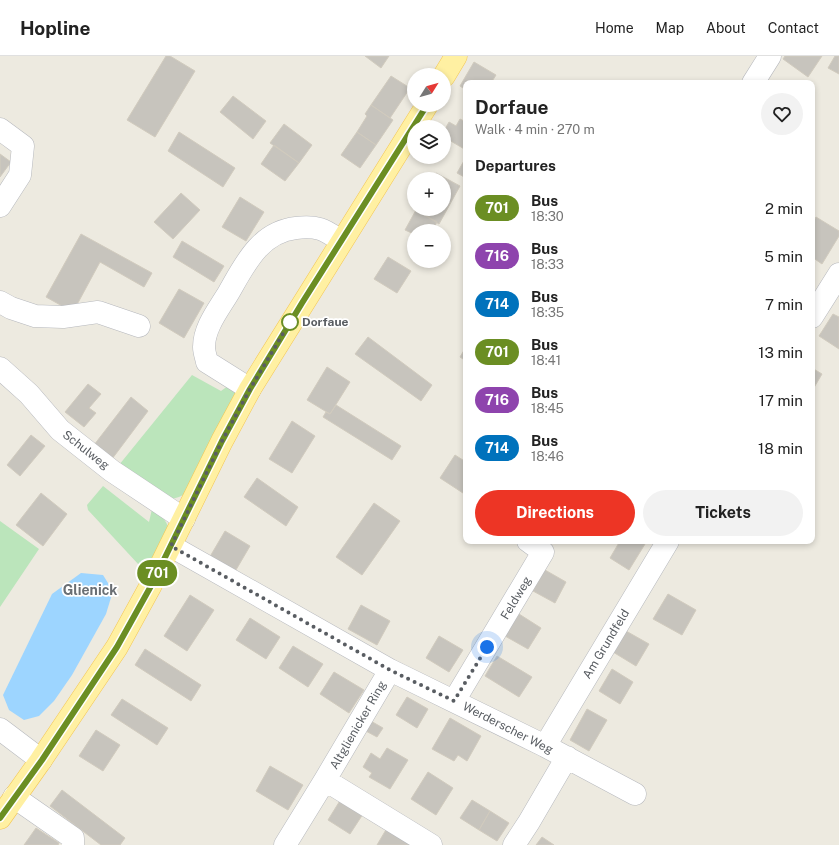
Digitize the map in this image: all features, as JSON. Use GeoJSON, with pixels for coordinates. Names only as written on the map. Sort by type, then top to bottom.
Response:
{"type":"FeatureCollection","features":[{"type":"Feature","properties":{"kind":"main road"},"geometry":{"type":"LineString","coordinates":[[449,68],[456,56]]}},
{"type":"Feature","properties":{"kind":"main road"},"geometry":{"type":"LineString","coordinates":[[0,818],[42,760],[117,647],[151,586],[222,441],[250,389],[423,112]]}},
{"type":"Feature","properties":{"kind":"street"},"geometry":{"type":"LineString","coordinates":[[755,80],[770,56]]}},
{"type":"Feature","properties":{"kind":"street"},"geometry":{"type":"LineString","coordinates":[[0,129],[23,146],[20,175],[0,206]]}},
{"type":"Feature","properties":{"kind":"street"},"geometry":{"type":"LineString","coordinates":[[250,389],[207,362],[204,347],[208,329],[244,266],[257,247],[279,232],[292,228],[305,227],[321,229],[341,241]]}},
{"type":"Feature","properties":{"kind":"street"},"geometry":{"type":"LineString","coordinates":[[815,312],[839,274]]}},
{"type":"Feature","properties":{"kind":"street"},"geometry":{"type":"LineString","coordinates":[[0,302],[11,308],[35,316],[63,317],[98,312],[139,326]]}},
{"type":"Feature","properties":{"kind":"street","name":"Schulweg"},"geometry":{"type":"LineString","coordinates":[[0,368],[29,394],[60,430],[112,471],[184,519]]}},
{"type":"Feature","properties":{"kind":"street","name":"Feldweg"},"geometry":{"type":"LineString","coordinates":[[454,701],[543,552],[532,544]]}},
{"type":"Feature","properties":{"kind":"street","name":"Am Grundfeld"},"geometry":{"type":"LineString","coordinates":[[545,746],[666,544]]}},
{"type":"Feature","properties":{"kind":"street","name":"Werderscher Weg"},"geometry":{"type":"LineString","coordinates":[[171,546],[390,670],[567,757],[635,794]]}},
{"type":"Feature","properties":{"kind":"street","name":"Altglienicker Ring"},"geometry":{"type":"LineString","coordinates":[[285,845],[390,670]]}},
{"type":"Feature","properties":{"kind":"street"},"geometry":{"type":"LineString","coordinates":[[0,729],[42,760]]}},
{"type":"Feature","properties":{"kind":"street"},"geometry":{"type":"LineString","coordinates":[[514,845],[567,757]]}},
{"type":"Feature","properties":{"kind":"street","name":"Altglienicker Ring"},"geometry":{"type":"LineString","coordinates":[[325,780],[431,845]]}},
{"type":"Feature","properties":{"kind":"street"},"geometry":{"type":"LineString","coordinates":[[14,797],[73,838],[73,845]]}},
{"type":"Feature","properties":{"kind":"green space"},"geometry":{"type":"Polygon","coordinates":[[[192,375],[221,391],[232,383],[237,392],[185,494],[172,499],[119,465],[192,375]]]}},
{"type":"Feature","properties":{"kind":"green space"},"geometry":{"type":"Polygon","coordinates":[[[103,486],[149,522],[152,509],[166,522],[169,529],[148,569],[139,565],[88,510],[87,505],[103,486]]]}},
{"type":"Feature","properties":{"kind":"green space"},"geometry":{"type":"Polygon","coordinates":[[[0,521],[39,549],[0,607],[0,521]]]}},
{"type":"Feature","properties":{"kind":"water"},"geometry":{"type":"Polygon","coordinates":[[[81,573],[103,575],[113,591],[106,614],[72,675],[54,701],[39,716],[24,720],[9,710],[3,695],[52,594],[81,573]]]}},
{"type":"Feature","properties":{"kind":"building"},"geometry":{"type":"Polygon","coordinates":[[[166,56],[170,56],[195,71],[155,137],[127,120],[166,56]]]}},
{"type":"Feature","properties":{"kind":"building"},"geometry":{"type":"Polygon","coordinates":[[[365,56],[389,56],[381,68],[365,56]]]}},
{"type":"Feature","properties":{"kind":"building"},"geometry":{"type":"Polygon","coordinates":[[[785,56],[822,56],[808,77],[783,59],[785,56]]]}},
{"type":"Feature","properties":{"kind":"building"},"geometry":{"type":"Polygon","coordinates":[[[835,56],[839,56],[839,74],[828,68],[835,56]]]}},
{"type":"Feature","properties":{"kind":"building"},"geometry":{"type":"Polygon","coordinates":[[[474,62],[496,75],[493,80],[464,80],[474,62]]]}},
{"type":"Feature","properties":{"kind":"building"},"geometry":{"type":"Polygon","coordinates":[[[391,76],[407,86],[407,92],[390,118],[371,105],[391,76]]]}},
{"type":"Feature","properties":{"kind":"building"},"geometry":{"type":"Polygon","coordinates":[[[463,81],[463,88],[460,86],[463,81]]]}},
{"type":"Feature","properties":{"kind":"building"},"geometry":{"type":"Polygon","coordinates":[[[233,96],[266,121],[253,139],[220,112],[233,96]]]}},
{"type":"Feature","properties":{"kind":"building"},"geometry":{"type":"Polygon","coordinates":[[[371,105],[393,120],[376,145],[357,132],[367,116],[365,114],[371,105]]]}},
{"type":"Feature","properties":{"kind":"building"},"geometry":{"type":"Polygon","coordinates":[[[460,119],[463,120],[463,148],[451,141],[451,123],[456,126],[460,119]]]}},
{"type":"Feature","properties":{"kind":"building"},"geometry":{"type":"Polygon","coordinates":[[[284,124],[312,145],[299,163],[270,143],[284,124]]]}},
{"type":"Feature","properties":{"kind":"building"},"geometry":{"type":"Polygon","coordinates":[[[179,132],[235,168],[223,187],[168,151],[179,132]]]}},
{"type":"Feature","properties":{"kind":"building"},"geometry":{"type":"Polygon","coordinates":[[[357,132],[376,145],[360,168],[341,155],[357,132]]]}},
{"type":"Feature","properties":{"kind":"building"},"geometry":{"type":"Polygon","coordinates":[[[274,145],[299,163],[285,181],[261,164],[274,145]]]}},
{"type":"Feature","properties":{"kind":"building"},"geometry":{"type":"Polygon","coordinates":[[[0,154],[11,162],[0,177],[0,154]]]}},
{"type":"Feature","properties":{"kind":"building"},"geometry":{"type":"Polygon","coordinates":[[[463,162],[463,176],[457,173],[463,162]]]}},
{"type":"Feature","properties":{"kind":"building"},"geometry":{"type":"Polygon","coordinates":[[[451,181],[460,186],[451,202],[451,181]]]}},
{"type":"Feature","properties":{"kind":"building"},"geometry":{"type":"Polygon","coordinates":[[[181,193],[200,210],[173,239],[154,222],[181,193]]]}},
{"type":"Feature","properties":{"kind":"building"},"geometry":{"type":"Polygon","coordinates":[[[240,197],[264,212],[246,241],[222,227],[240,197]]]}},
{"type":"Feature","properties":{"kind":"building"},"geometry":{"type":"Polygon","coordinates":[[[413,216],[426,216],[437,222],[436,224],[408,224],[413,216]]]}},
{"type":"Feature","properties":{"kind":"building"},"geometry":{"type":"Polygon","coordinates":[[[426,216],[443,216],[439,224],[426,216]]]}},
{"type":"Feature","properties":{"kind":"building"},"geometry":{"type":"Polygon","coordinates":[[[816,217],[839,231],[839,236],[822,264],[815,259],[816,217]]]}},
{"type":"Feature","properties":{"kind":"building"},"geometry":{"type":"Polygon","coordinates":[[[81,234],[152,273],[144,287],[100,262],[73,312],[46,297],[81,234]]]}},
{"type":"Feature","properties":{"kind":"building"},"geometry":{"type":"Polygon","coordinates":[[[182,241],[224,266],[214,282],[173,257],[182,241]]]}},
{"type":"Feature","properties":{"kind":"building"},"geometry":{"type":"Polygon","coordinates":[[[388,257],[411,271],[397,293],[374,279],[388,257]]]}},
{"type":"Feature","properties":{"kind":"building"},"geometry":{"type":"Polygon","coordinates":[[[179,289],[204,303],[184,338],[159,323],[179,289]]]}},
{"type":"Feature","properties":{"kind":"building"},"geometry":{"type":"Polygon","coordinates":[[[833,314],[839,317],[839,349],[819,336],[833,314]]]}},
{"type":"Feature","properties":{"kind":"building"},"geometry":{"type":"Polygon","coordinates":[[[368,337],[432,385],[421,401],[355,354],[368,337]]]}},
{"type":"Feature","properties":{"kind":"building"},"geometry":{"type":"Polygon","coordinates":[[[463,352],[463,359],[460,357],[463,352]]]}},
{"type":"Feature","properties":{"kind":"building"},"geometry":{"type":"Polygon","coordinates":[[[327,367],[350,382],[330,414],[307,400],[327,367]]]}},
{"type":"Feature","properties":{"kind":"building"},"geometry":{"type":"Polygon","coordinates":[[[815,370],[822,374],[815,386],[815,370]]]}},
{"type":"Feature","properties":{"kind":"building"},"geometry":{"type":"Polygon","coordinates":[[[88,384],[101,394],[89,408],[96,413],[84,427],[65,412],[88,384]]]}},
{"type":"Feature","properties":{"kind":"building"},"geometry":{"type":"Polygon","coordinates":[[[131,397],[148,411],[112,459],[94,445],[131,397]]]}},
{"type":"Feature","properties":{"kind":"building"},"geometry":{"type":"Polygon","coordinates":[[[336,405],[401,446],[392,460],[323,417],[326,412],[330,414],[336,405]]]}},
{"type":"Feature","properties":{"kind":"building"},"geometry":{"type":"Polygon","coordinates":[[[292,421],[315,436],[292,473],[269,459],[292,421]]]}},
{"type":"Feature","properties":{"kind":"building"},"geometry":{"type":"Polygon","coordinates":[[[31,435],[45,446],[20,476],[7,465],[31,435]]]}},
{"type":"Feature","properties":{"kind":"building"},"geometry":{"type":"Polygon","coordinates":[[[455,455],[463,460],[463,493],[440,478],[455,455]]]}},
{"type":"Feature","properties":{"kind":"building"},"geometry":{"type":"Polygon","coordinates":[[[257,478],[298,507],[286,526],[244,497],[257,478]]]}},
{"type":"Feature","properties":{"kind":"building"},"geometry":{"type":"Polygon","coordinates":[[[41,493],[67,514],[43,546],[16,525],[41,493]]]}},
{"type":"Feature","properties":{"kind":"building"},"geometry":{"type":"Polygon","coordinates":[[[374,503],[400,521],[362,575],[336,557],[374,503]]]}},
{"type":"Feature","properties":{"kind":"building"},"geometry":{"type":"Polygon","coordinates":[[[225,531],[250,546],[233,575],[208,560],[225,531]]]}},
{"type":"Feature","properties":{"kind":"building"},"geometry":{"type":"Polygon","coordinates":[[[618,544],[645,544],[629,570],[610,558],[618,544]]]}},
{"type":"Feature","properties":{"kind":"building"},"geometry":{"type":"Polygon","coordinates":[[[545,570],[566,582],[555,603],[533,591],[545,570]]]}},
{"type":"Feature","properties":{"kind":"building"},"geometry":{"type":"Polygon","coordinates":[[[668,594],[696,610],[682,635],[653,619],[668,594]]]}},
{"type":"Feature","properties":{"kind":"building"},"geometry":{"type":"Polygon","coordinates":[[[190,595],[214,610],[187,651],[164,636],[190,595]]]}},
{"type":"Feature","properties":{"kind":"building"},"geometry":{"type":"Polygon","coordinates":[[[361,605],[390,621],[377,645],[348,629],[361,605]]]}},
{"type":"Feature","properties":{"kind":"building"},"geometry":{"type":"Polygon","coordinates":[[[519,614],[541,628],[528,649],[505,636],[519,614]]]}},
{"type":"Feature","properties":{"kind":"building"},"geometry":{"type":"Polygon","coordinates":[[[250,618],[280,637],[266,659],[236,640],[250,618]]]}},
{"type":"Feature","properties":{"kind":"building"},"geometry":{"type":"Polygon","coordinates":[[[626,631],[649,644],[636,666],[613,652],[626,631]]]}},
{"type":"Feature","properties":{"kind":"building"},"geometry":{"type":"Polygon","coordinates":[[[439,636],[463,650],[449,672],[426,658],[439,636]]]}},
{"type":"Feature","properties":{"kind":"building"},"geometry":{"type":"Polygon","coordinates":[[[293,646],[323,664],[308,687],[279,668],[293,646]]]}},
{"type":"Feature","properties":{"kind":"building"},"geometry":{"type":"Polygon","coordinates":[[[145,649],[201,685],[191,701],[135,665],[145,649]]]}},
{"type":"Feature","properties":{"kind":"building"},"geometry":{"type":"Polygon","coordinates":[[[497,656],[532,677],[519,697],[485,676],[497,656]]]}},
{"type":"Feature","properties":{"kind":"building"},"geometry":{"type":"Polygon","coordinates":[[[612,669],[633,682],[620,704],[599,691],[612,669]]]}},
{"type":"Feature","properties":{"kind":"building"},"geometry":{"type":"Polygon","coordinates":[[[334,672],[364,690],[349,713],[320,694],[334,672]]]}},
{"type":"Feature","properties":{"kind":"building"},"geometry":{"type":"Polygon","coordinates":[[[407,697],[428,709],[417,728],[396,715],[407,697]]]}},
{"type":"Feature","properties":{"kind":"building"},"geometry":{"type":"Polygon","coordinates":[[[122,699],[168,728],[157,745],[111,715],[122,699]]]}},
{"type":"Feature","properties":{"kind":"building"},"geometry":{"type":"Polygon","coordinates":[[[587,709],[607,720],[589,751],[570,740],[587,709]]]}},
{"type":"Feature","properties":{"kind":"building"},"geometry":{"type":"Polygon","coordinates":[[[450,718],[481,736],[467,761],[458,755],[454,761],[432,749],[450,718]]]}},
{"type":"Feature","properties":{"kind":"building"},"geometry":{"type":"Polygon","coordinates":[[[369,720],[383,728],[377,737],[364,730],[369,720]]]}},
{"type":"Feature","properties":{"kind":"building"},"geometry":{"type":"Polygon","coordinates":[[[96,730],[120,745],[103,771],[79,756],[96,730]]]}},
{"type":"Feature","properties":{"kind":"building"},"geometry":{"type":"Polygon","coordinates":[[[387,748],[408,760],[390,789],[369,777],[372,773],[363,767],[371,753],[380,759],[387,748]]]}},
{"type":"Feature","properties":{"kind":"building"},"geometry":{"type":"Polygon","coordinates":[[[270,766],[303,785],[288,810],[256,791],[270,766]]]}},
{"type":"Feature","properties":{"kind":"building"},"geometry":{"type":"Polygon","coordinates":[[[428,772],[453,788],[436,815],[411,799],[428,772]]]}},
{"type":"Feature","properties":{"kind":"building"},"geometry":{"type":"Polygon","coordinates":[[[62,790],[125,838],[120,845],[101,845],[50,806],[62,790]]]}},
{"type":"Feature","properties":{"kind":"building"},"geometry":{"type":"Polygon","coordinates":[[[341,799],[363,814],[350,834],[328,820],[341,799]]]}},
{"type":"Feature","properties":{"kind":"building"},"geometry":{"type":"Polygon","coordinates":[[[472,800],[490,811],[479,830],[460,818],[472,800]]]}},
{"type":"Feature","properties":{"kind":"building"},"geometry":{"type":"Polygon","coordinates":[[[490,811],[509,823],[497,841],[479,830],[490,811]]]}},
{"type":"Feature","properties":{"kind":"building"},"geometry":{"type":"Polygon","coordinates":[[[36,828],[59,843],[58,845],[24,845],[36,828]]]}},
{"type":"Feature","properties":{"kind":"building"},"geometry":{"type":"Polygon","coordinates":[[[387,828],[413,845],[377,845],[387,828]]]}},
{"type":"Feature","properties":{"kind":"building"},"geometry":{"type":"Polygon","coordinates":[[[542,837],[554,845],[536,845],[542,837]]]}},
{"type":"Feature","properties":{"kind":"bus line","name":"701"},"geometry":{"type":"LineString","coordinates":[[0,818],[42,760],[117,647],[151,586],[222,441],[250,389],[302,303],[423,112]]}},
{"type":"Feature","properties":{"kind":"place","name":"Dorfaue"},"geometry":{"type":"Point","coordinates":[290,322]}},
{"type":"Feature","properties":{"kind":"district","name":"Glienick"},"geometry":{"type":"Point","coordinates":[90,590]}},
{"type":"Feature","properties":{"kind":"route"},"geometry":{"type":"LineString","coordinates":[[290,322],[250,389],[222,441],[171,546],[390,670],[454,701],[487,647]]}}]}
